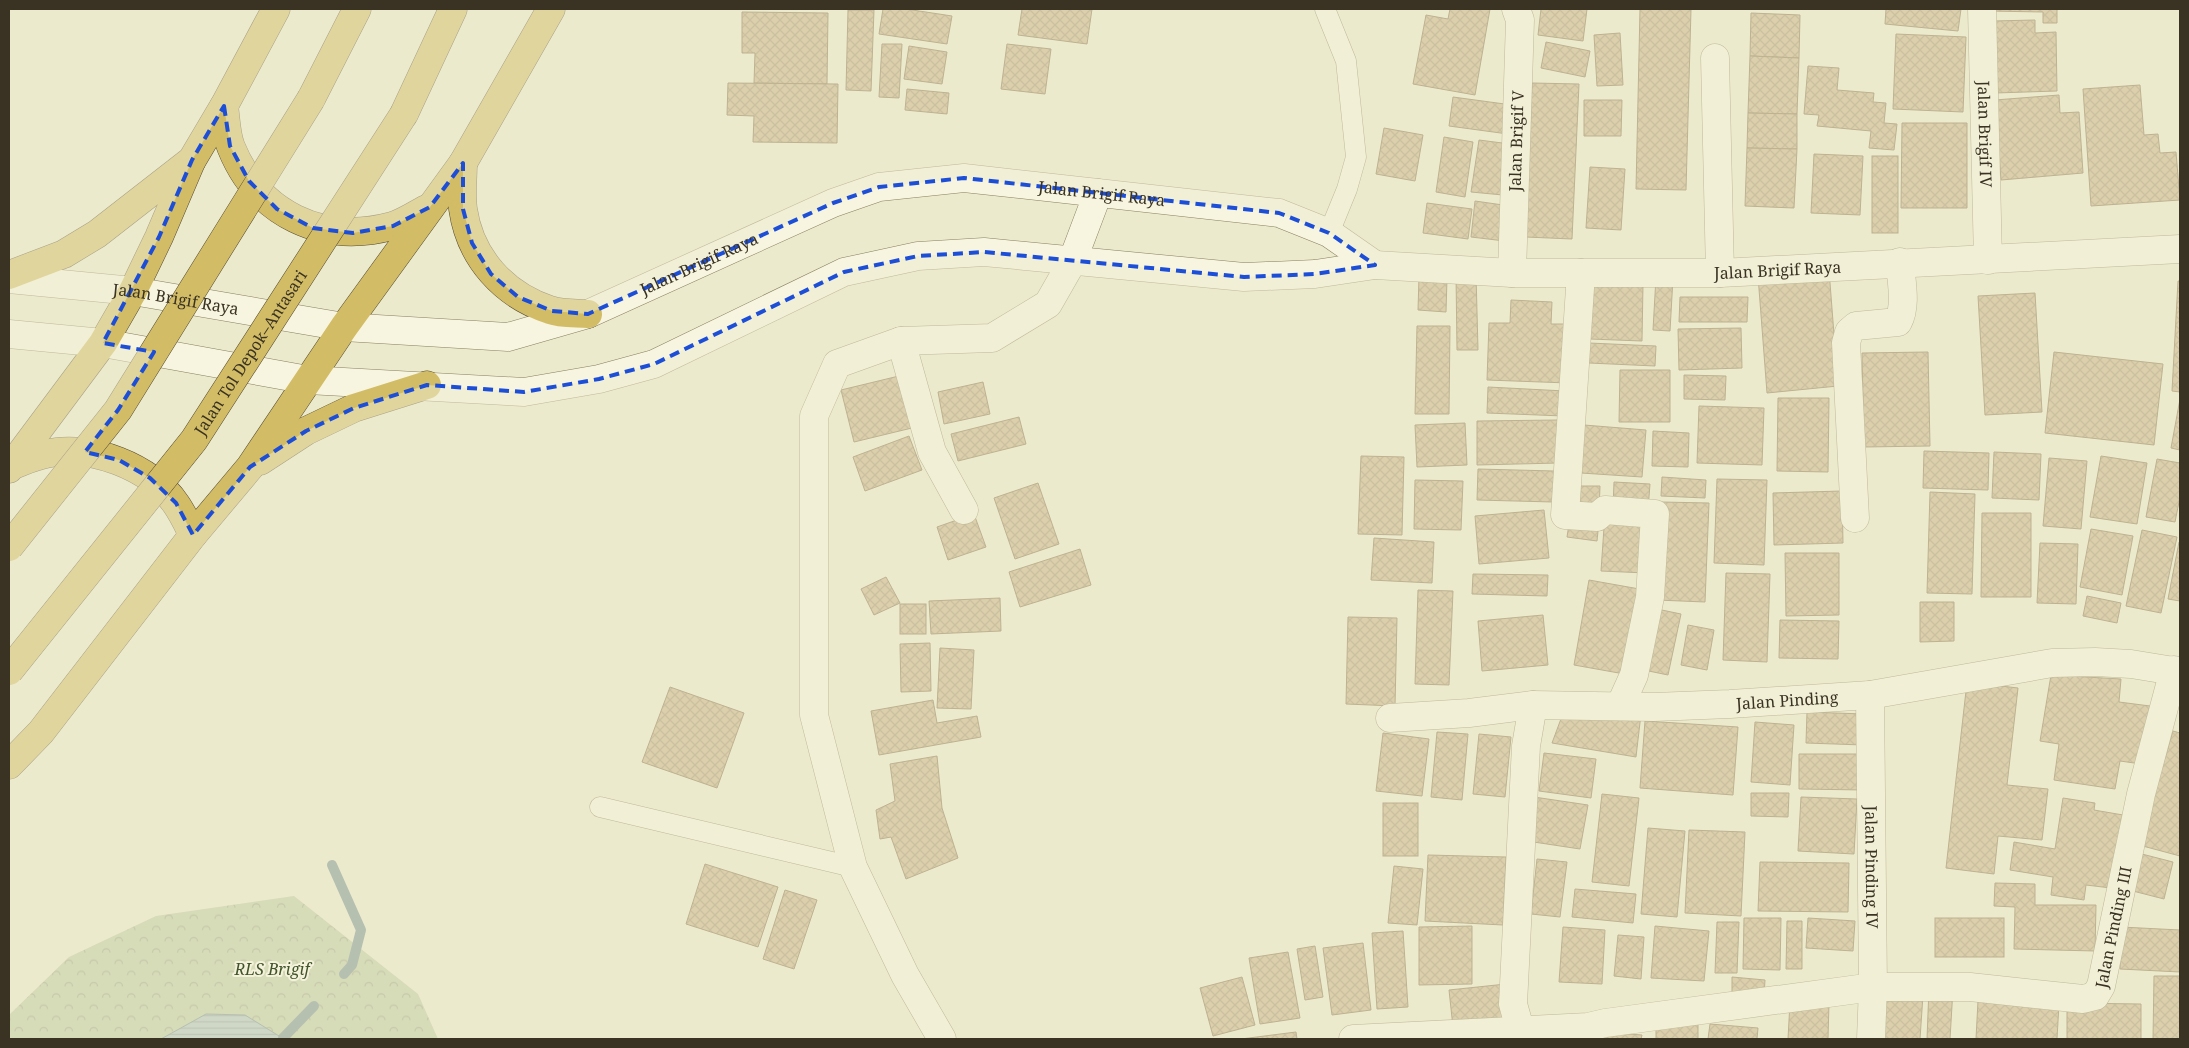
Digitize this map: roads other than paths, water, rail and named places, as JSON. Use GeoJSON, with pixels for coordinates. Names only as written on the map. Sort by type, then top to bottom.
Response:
{"type":"FeatureCollection","features":[{"type":"Feature","properties":{"kind":"highway"},"geometry":{"type":"LineString","coordinates":[[11,467],[103,343],[133,291],[159,237],[192,160],[224,106],[276,9]]}},
{"type":"Feature","properties":{"kind":"highway"},"geometry":{"type":"LineString","coordinates":[[9,547],[118,410],[311,99],[356,9]]}},
{"type":"Feature","properties":{"kind":"highway","name":"Jalan Tol Depok–Antasari"},"geometry":{"type":"LineString","coordinates":[[9,671],[194,440],[404,114],[454,9]]}},
{"type":"Feature","properties":{"kind":"highway"},"geometry":{"type":"LineString","coordinates":[[9,765],[41,732],[193,535],[250,467],[344,327],[463,163],[551,9]]}},
{"type":"Feature","properties":{"kind":"highway"},"geometry":{"type":"LineString","coordinates":[[224,106],[230,146],[249,181],[277,209],[313,228],[354,233],[393,226],[430,208]]}},
{"type":"Feature","properties":{"kind":"highway"},"geometry":{"type":"LineString","coordinates":[[9,275],[64,254],[98,234],[192,160]]}},
{"type":"Feature","properties":{"kind":"highway"},"geometry":{"type":"LineString","coordinates":[[463,163],[463,209],[472,243],[491,274],[518,297],[552,311],[588,314]]}},
{"type":"Feature","properties":{"kind":"highway"},"geometry":{"type":"LineString","coordinates":[[250,467],[306,431],[354,408],[427,385]]}},
{"type":"Feature","properties":{"kind":"highway"},"geometry":{"type":"LineString","coordinates":[[11,467],[48,453],[84,452],[119,460],[150,478],[176,503],[193,535]]}},
{"type":"Feature","properties":{"kind":"street","name":"Jalan Brigif V"},"geometry":{"type":"LineString","coordinates":[[1512,273],[1520,20],[1516,9]]}},
{"type":"Feature","properties":{"kind":"street","name":"Jalan Brigif IV"},"geometry":{"type":"LineString","coordinates":[[1982,9],[1988,260]]}},
{"type":"Feature","properties":{"kind":"street"},"geometry":{"type":"LineString","coordinates":[[1715,58],[1720,272]]}},
{"type":"Feature","properties":{"kind":"street","name":"Jalan Brigif Raya"},"geometry":{"type":"LineString","coordinates":[[9,279],[133,291],[344,327],[508,337],[588,314],[833,203],[879,187],[964,178],[1279,213],[1329,233],[1375,265]]}},
{"type":"Feature","properties":{"kind":"street"},"geometry":{"type":"LineString","coordinates":[[942,1039],[905,975],[853,867],[814,714],[814,416],[837,364],[901,341],[992,338],[1048,304],[1072,262],[1098,193]]}},
{"type":"Feature","properties":{"kind":"street","name":"Jalan Brigif Raya"},"geometry":{"type":"LineString","coordinates":[[9,334],[103,343],[308,380],[427,385],[524,392],[599,379],[654,364],[844,272],[918,256],[984,252],[1072,262],[1244,277],[1315,274],[1375,265],[1512,273],[1720,272],[2180,249]]}},
{"type":"Feature","properties":{"kind":"street"},"geometry":{"type":"LineString","coordinates":[[1855,518],[1846,342],[1849,332],[1856,326],[1898,322],[1902,315],[1900,262]]}},
{"type":"Feature","properties":{"kind":"street"},"geometry":{"type":"LineString","coordinates":[[1580,273],[1565,515],[1597,517],[1605,510],[1656,514],[1650,597],[1634,675],[1620,706]]}},
{"type":"Feature","properties":{"kind":"street"},"geometry":{"type":"LineString","coordinates":[[901,341],[932,452],[964,510]]}},
{"type":"Feature","properties":{"kind":"street","name":"Jalan Pinding"},"geometry":{"type":"LineString","coordinates":[[1390,718],[1533,705],[1654,707],[1870,695],[2052,663],[2095,662],[2131,664],[2177,671]]}},
{"type":"Feature","properties":{"kind":"street","name":"Jalan Pinding III"},"geometry":{"type":"LineString","coordinates":[[1873,987],[1970,987],[2083,999],[2095,996],[2101,986],[2141,794],[2177,671]]}},
{"type":"Feature","properties":{"kind":"street","name":"Jalan Pinding IV"},"geometry":{"type":"LineString","coordinates":[[1870,695],[1873,987],[1871,1039]]}},
{"type":"Feature","properties":{"kind":"street"},"geometry":{"type":"LineString","coordinates":[[1520,1029],[1513,1004],[1526,746],[1533,705]]}},
{"type":"Feature","properties":{"kind":"street"},"geometry":{"type":"LineString","coordinates":[[1353,1039],[1520,1029],[1587,1033],[1605,1023],[1873,987]]}},
{"type":"Feature","properties":{"kind":"lane"},"geometry":{"type":"LineString","coordinates":[[1325,9],[1346,61],[1356,157],[1347,189],[1329,233]]}},
{"type":"Feature","properties":{"kind":"lane"},"geometry":{"type":"LineString","coordinates":[[600,807],[853,867]]}},
{"type":"Feature","properties":{"kind":"waterway"},"geometry":{"type":"LineString","coordinates":[[332,865],[361,930],[352,965],[344,974]]}},
{"type":"Feature","properties":{"kind":"waterway"},"geometry":{"type":"LineString","coordinates":[[283,1038],[314,1006]]}},
{"type":"Feature","properties":{"kind":"park label","name":"RLS Brigif"},"geometry":{"type":"Point","coordinates":[272,969]}}]}
